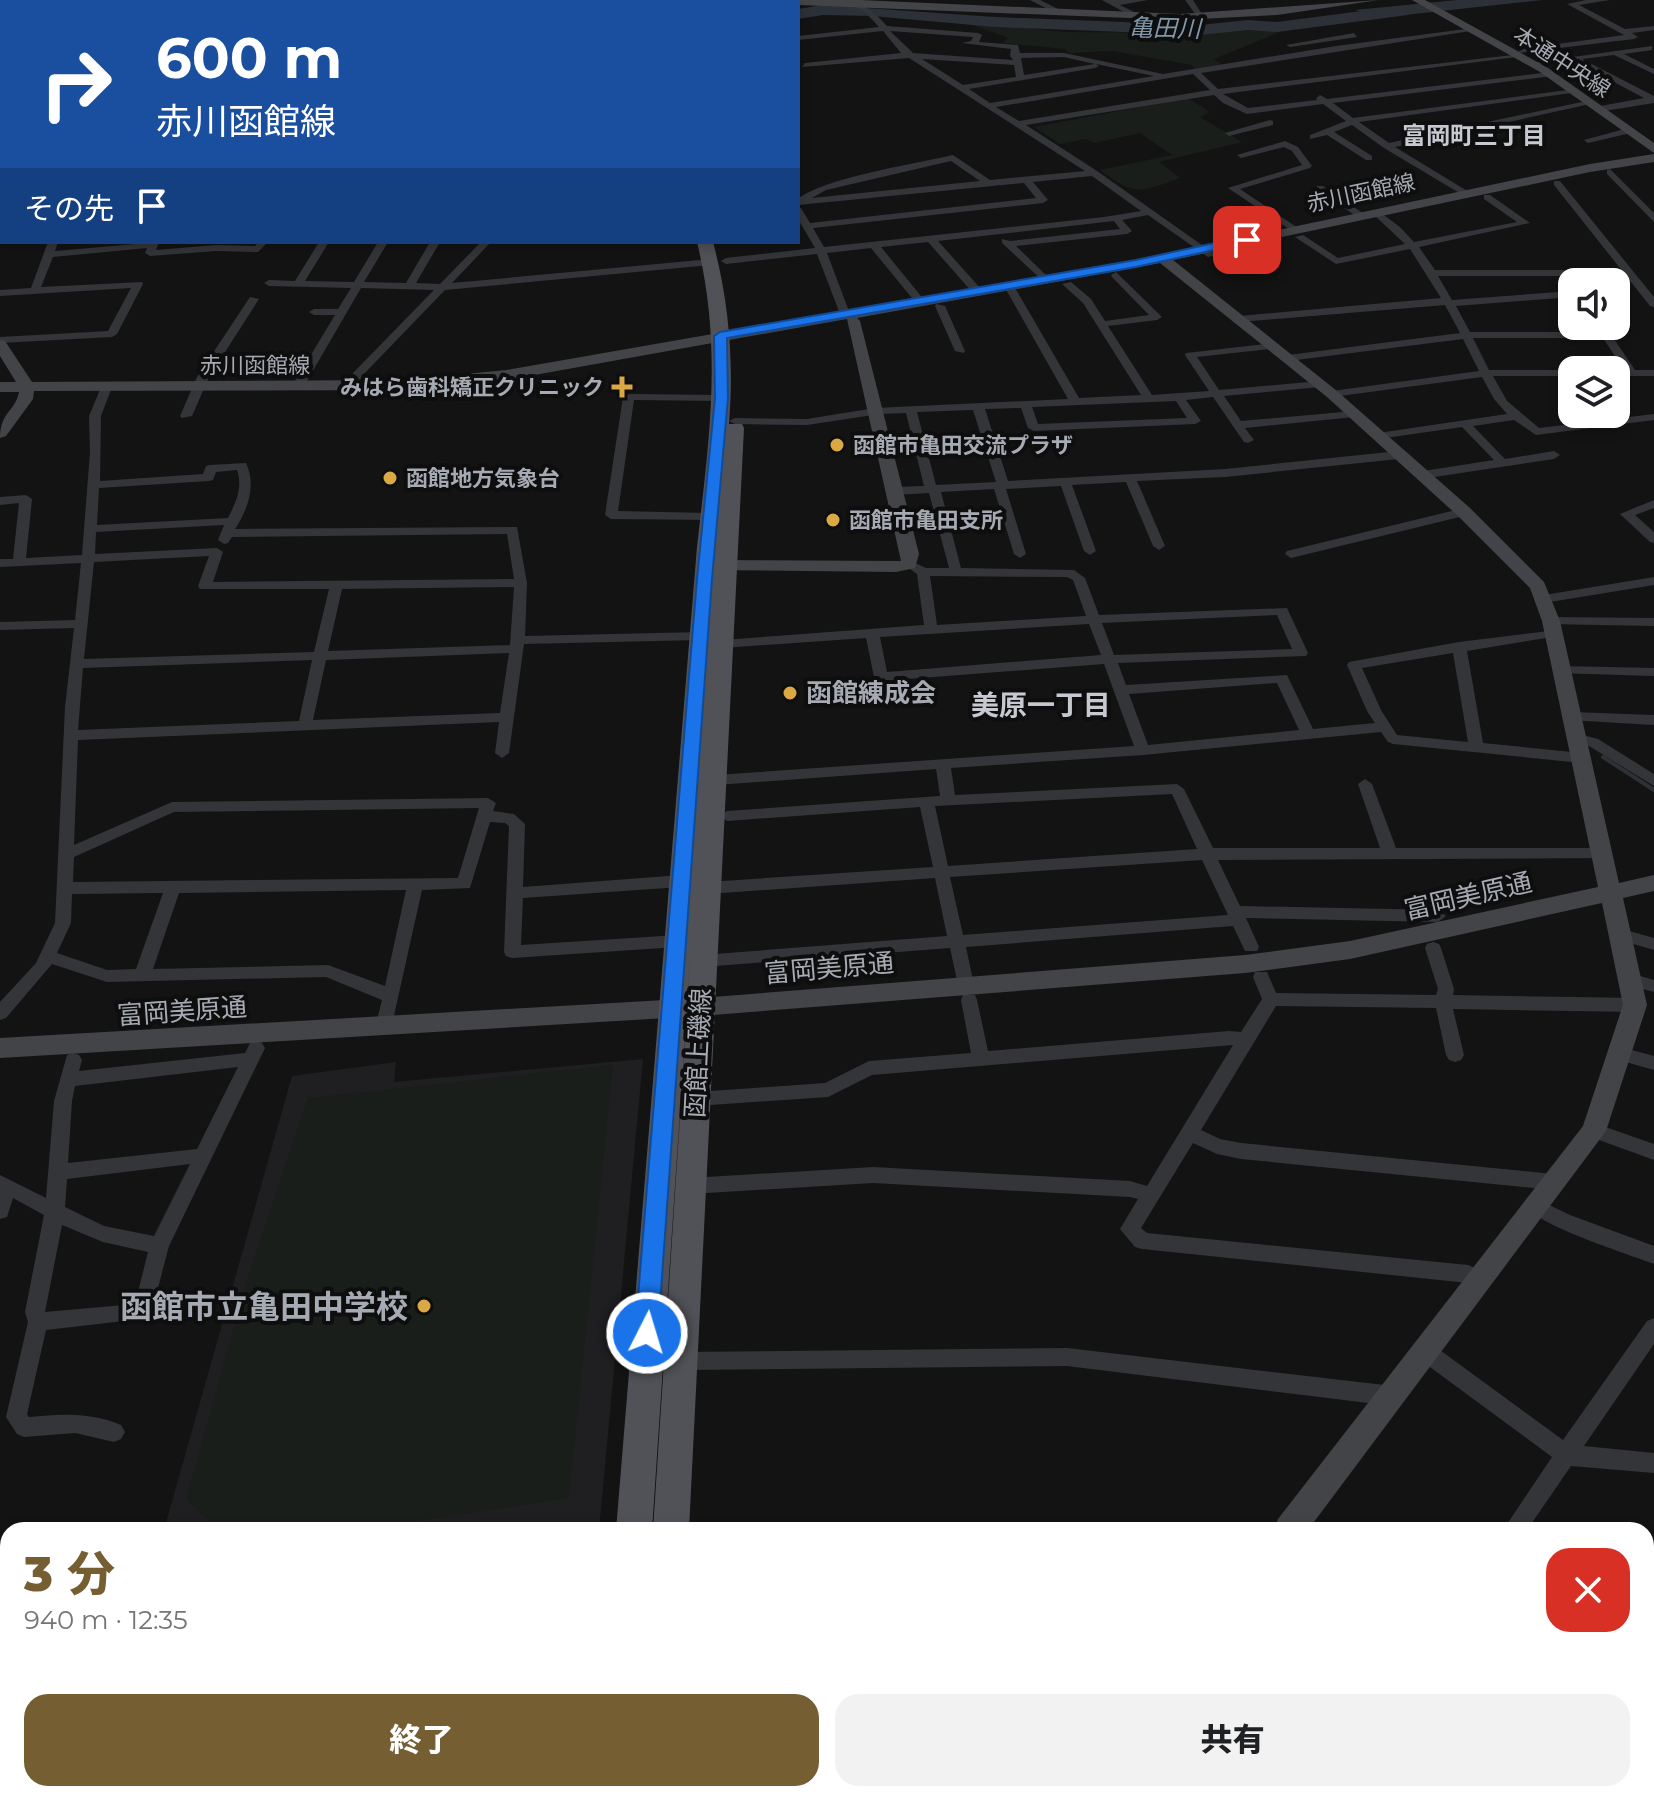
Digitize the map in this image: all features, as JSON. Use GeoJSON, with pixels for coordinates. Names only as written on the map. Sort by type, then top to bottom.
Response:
{"type":"FeatureCollection","features":[{"type":"Feature","properties":{"kind":"main road","name":"函館上磯線"},"geometry":{"type":"LineString","coordinates":[[671,1522],[702,961],[694,884],[717,565],[735,421],[723,339],[716,252]]}},
{"type":"Feature","properties":{"kind":"main road","name":"函館上磯線"},"geometry":{"type":"LineString","coordinates":[[717,565],[709,517],[721,398],[723,339]]}},
{"type":"Feature","properties":{"kind":"main road","name":"函館上磯線"},"geometry":{"type":"LineString","coordinates":[[635,1522],[678,941],[694,884],[716,780],[712,640]]}},
{"type":"Feature","properties":{"kind":"street"},"geometry":{"type":"LineString","coordinates":[[1034,0],[1060,12]]}},
{"type":"Feature","properties":{"kind":"street"},"geometry":{"type":"LineString","coordinates":[[1109,2],[1144,0]]}},
{"type":"Feature","properties":{"kind":"street"},"geometry":{"type":"LineString","coordinates":[[1189,0],[1202,17]]}},
{"type":"Feature","properties":{"kind":"street"},"geometry":{"type":"LineString","coordinates":[[800,2],[969,4],[1060,12],[1202,17],[1279,12],[1374,0]]}},
{"type":"Feature","properties":{"kind":"street"},"geometry":{"type":"LineString","coordinates":[[1606,0],[1571,4],[1652,47]]}},
{"type":"Feature","properties":{"kind":"street","name":"本通中央線"},"geometry":{"type":"LineString","coordinates":[[1418,1],[1521,54],[1654,149]]}},
{"type":"Feature","properties":{"kind":"street"},"geometry":{"type":"LineString","coordinates":[[853,2],[876,18],[910,55],[1094,173],[1207,252]]}},
{"type":"Feature","properties":{"kind":"street"},"geometry":{"type":"LineString","coordinates":[[1109,2],[1135,16]]}},
{"type":"Feature","properties":{"kind":"street"},"geometry":{"type":"LineString","coordinates":[[800,38],[885,28],[978,35],[974,43]]}},
{"type":"Feature","properties":{"kind":"street"},"geometry":{"type":"LineString","coordinates":[[1623,32],[1654,28]]}},
{"type":"Feature","properties":{"kind":"street"},"geometry":{"type":"LineString","coordinates":[[991,105],[1273,58],[1473,30]]}},
{"type":"Feature","properties":{"kind":"street"},"geometry":{"type":"LineString","coordinates":[[1273,58],[1260,51],[1326,38],[1385,32],[1398,40]]}},
{"type":"Feature","properties":{"kind":"street"},"geometry":{"type":"LineString","coordinates":[[1019,124],[1217,92],[1521,54],[1633,36]]}},
{"type":"Feature","properties":{"kind":"street"},"geometry":{"type":"LineString","coordinates":[[892,37],[1015,47],[1020,78]]}},
{"type":"Feature","properties":{"kind":"street"},"geometry":{"type":"LineString","coordinates":[[1533,63],[1652,47]]}},
{"type":"Feature","properties":{"kind":"street"},"geometry":{"type":"LineString","coordinates":[[1615,52],[1654,72]]}},
{"type":"Feature","properties":{"kind":"street"},"geometry":{"type":"LineString","coordinates":[[805,65],[910,55],[1016,60],[1064,55],[1164,76]]}},
{"type":"Feature","properties":{"kind":"street"},"geometry":{"type":"LineString","coordinates":[[1573,58],[1654,99]]}},
{"type":"Feature","properties":{"kind":"street"},"geometry":{"type":"LineString","coordinates":[[962,88],[1108,64]]}},
{"type":"Feature","properties":{"kind":"street"},"geometry":{"type":"LineString","coordinates":[[1401,70],[1453,107],[1487,125]]}},
{"type":"Feature","properties":{"kind":"street"},"geometry":{"type":"LineString","coordinates":[[1194,71],[1217,92],[1274,125],[1229,133]]}},
{"type":"Feature","properties":{"kind":"street"},"geometry":{"type":"LineString","coordinates":[[1247,111],[1550,74]]}},
{"type":"Feature","properties":{"kind":"street"},"geometry":{"type":"LineString","coordinates":[[1300,83],[1386,146],[1466,194]]}},
{"type":"Feature","properties":{"kind":"street"},"geometry":{"type":"LineString","coordinates":[[1313,137],[1352,122],[1575,92]]}},
{"type":"Feature","properties":{"kind":"street"},"geometry":{"type":"LineString","coordinates":[[1359,151],[1487,125],[1654,99]]}},
{"type":"Feature","properties":{"kind":"street"},"geometry":{"type":"LineString","coordinates":[[1327,131],[1369,158]]}},
{"type":"Feature","properties":{"kind":"street"},"geometry":{"type":"LineString","coordinates":[[1588,140],[1628,131]]}},
{"type":"Feature","properties":{"kind":"street"},"geometry":{"type":"LineString","coordinates":[[1241,155],[1285,144],[1295,149],[1307,166],[1233,188],[1336,261],[1525,223],[1487,197]]}},
{"type":"Feature","properties":{"kind":"street"},"geometry":{"type":"LineString","coordinates":[[800,203],[823,188],[953,158],[989,184]]}},
{"type":"Feature","properties":{"kind":"street","name":"赤川函館線"},"geometry":{"type":"LineString","coordinates":[[0,387],[352,386],[495,377],[849,317],[977,291],[1067,284],[1116,275],[1466,194],[1654,158]]}},
{"type":"Feature","properties":{"kind":"street","name":"赤川函館線"},"geometry":{"type":"LineString","coordinates":[[1297,233],[1654,164]]}},
{"type":"Feature","properties":{"kind":"street"},"geometry":{"type":"LineString","coordinates":[[1610,172],[1654,219]]}},
{"type":"Feature","properties":{"kind":"street"},"geometry":{"type":"LineString","coordinates":[[800,204],[1094,173]]}},
{"type":"Feature","properties":{"kind":"street"},"geometry":{"type":"LineString","coordinates":[[1027,180],[1062,224]]}},
{"type":"Feature","properties":{"kind":"street"},"geometry":{"type":"LineString","coordinates":[[1557,183],[1654,304]]}},
{"type":"Feature","properties":{"kind":"street"},"geometry":{"type":"LineString","coordinates":[[1320,188],[1375,216],[1411,246],[1447,302],[1499,397],[1536,432],[1654,417]]}},
{"type":"Feature","properties":{"kind":"street"},"geometry":{"type":"LineString","coordinates":[[913,191],[927,213],[937,238],[977,291]]}},
{"type":"Feature","properties":{"kind":"street"},"geometry":{"type":"LineString","coordinates":[[807,226],[1043,200]]}},
{"type":"Feature","properties":{"kind":"street"},"geometry":{"type":"LineString","coordinates":[[800,207],[849,317],[931,629]]}},
{"type":"Feature","properties":{"kind":"street"},"geometry":{"type":"LineString","coordinates":[[269,283],[444,287],[716,252],[820,250],[1150,212]]}},
{"type":"Feature","properties":{"kind":"street"},"geometry":{"type":"LineString","coordinates":[[1009,244],[1127,231],[1116,218]]}},
{"type":"Feature","properties":{"kind":"street"},"geometry":{"type":"LineString","coordinates":[[997,232],[1044,279]]}},
{"type":"Feature","properties":{"kind":"street"},"geometry":{"type":"LineString","coordinates":[[35,291],[52,244]]}},
{"type":"Feature","properties":{"kind":"street"},"geometry":{"type":"LineString","coordinates":[[50,254],[145,244]]}},
{"type":"Feature","properties":{"kind":"street"},"geometry":{"type":"LineString","coordinates":[[154,244],[150,253],[216,245],[258,249],[262,244]]}},
{"type":"Feature","properties":{"kind":"street"},"geometry":{"type":"LineString","coordinates":[[279,298],[323,244]]}},
{"type":"Feature","properties":{"kind":"street"},"geometry":{"type":"LineString","coordinates":[[298,386],[382,244]]}},
{"type":"Feature","properties":{"kind":"street"},"geometry":{"type":"LineString","coordinates":[[409,287],[434,244]]}},
{"type":"Feature","properties":{"kind":"street"},"geometry":{"type":"LineString","coordinates":[[352,386],[357,375],[484,244]]}},
{"type":"Feature","properties":{"kind":"street"},"geometry":{"type":"LineString","coordinates":[[874,245],[920,301]]}},
{"type":"Feature","properties":{"kind":"street"},"geometry":{"type":"LineString","coordinates":[[1166,262],[1326,389],[1464,512],[1526,572],[1544,599],[1604,854],[1635,1005],[1594,1131],[1295,1522]]}},
{"type":"Feature","properties":{"kind":"street","name":"赤川函館線"},"geometry":{"type":"LineString","coordinates":[[849,317],[940,306],[1044,279],[1166,262]]}},
{"type":"Feature","properties":{"kind":"street"},"geometry":{"type":"LineString","coordinates":[[1429,273],[1558,273]]}},
{"type":"Feature","properties":{"kind":"street"},"geometry":{"type":"LineString","coordinates":[[1102,324],[1157,317],[1116,275]]}},
{"type":"Feature","properties":{"kind":"street"},"geometry":{"type":"LineString","coordinates":[[0,293],[138,284],[112,334],[1,346],[27,387],[25,399],[0,433]]}},
{"type":"Feature","properties":{"kind":"street"},"geometry":{"type":"LineString","coordinates":[[1067,284],[1087,301],[1149,399]]}},
{"type":"Feature","properties":{"kind":"street"},"geometry":{"type":"LineString","coordinates":[[1641,286],[1654,286]]}},
{"type":"Feature","properties":{"kind":"street"},"geometry":{"type":"LineString","coordinates":[[1011,289],[1076,402]]}},
{"type":"Feature","properties":{"kind":"street"},"geometry":{"type":"LineString","coordinates":[[1239,319],[1558,295]]}},
{"type":"Feature","properties":{"kind":"street"},"geometry":{"type":"LineString","coordinates":[[186,416],[199,387],[254,299]]}},
{"type":"Feature","properties":{"kind":"street"},"geometry":{"type":"LineString","coordinates":[[940,306],[960,351]]}},
{"type":"Feature","properties":{"kind":"street"},"geometry":{"type":"LineString","coordinates":[[314,312],[343,312]]}},
{"type":"Feature","properties":{"kind":"street"},"geometry":{"type":"LineString","coordinates":[[1248,440],[1190,355],[1281,352],[1466,335],[1606,335],[1632,373],[1654,373]]}},
{"type":"Feature","properties":{"kind":"street"},"geometry":{"type":"LineString","coordinates":[[735,421],[807,422],[875,412],[1326,389],[1488,373],[1558,373]]}},
{"type":"Feature","properties":{"kind":"street"},"geometry":{"type":"LineString","coordinates":[[0,1013],[49,957],[63,923],[72,735],[88,558],[95,416],[106,387]]}},
{"type":"Feature","properties":{"kind":"street"},"geometry":{"type":"LineString","coordinates":[[709,517],[611,515],[629,397],[721,398]]}},
{"type":"Feature","properties":{"kind":"street"},"geometry":{"type":"LineString","coordinates":[[1025,404],[1034,428],[1195,421],[1179,397]]}},
{"type":"Feature","properties":{"kind":"street"},"geometry":{"type":"LineString","coordinates":[[978,406],[1020,554]]}},
{"type":"Feature","properties":{"kind":"street"},"geometry":{"type":"LineString","coordinates":[[911,410],[956,572]]}},
{"type":"Feature","properties":{"kind":"street"},"geometry":{"type":"LineString","coordinates":[[1238,425],[1354,414]]}},
{"type":"Feature","properties":{"kind":"street"},"geometry":{"type":"LineString","coordinates":[[1378,436],[1518,416]]}},
{"type":"Feature","properties":{"kind":"street"},"geometry":{"type":"LineString","coordinates":[[1465,424],[1503,463]]}},
{"type":"Feature","properties":{"kind":"street"},"geometry":{"type":"LineString","coordinates":[[895,491],[1225,473],[1399,455]]}},
{"type":"Feature","properties":{"kind":"street"},"geometry":{"type":"LineString","coordinates":[[1421,475],[1554,455]]}},
{"type":"Feature","properties":{"kind":"street"},"geometry":{"type":"LineString","coordinates":[[93,485],[209,477],[210,469],[242,466],[249,478],[205,586],[521,583]]}},
{"type":"Feature","properties":{"kind":"street"},"geometry":{"type":"LineString","coordinates":[[1130,478],[1159,546]]}},
{"type":"Feature","properties":{"kind":"street"},"geometry":{"type":"LineString","coordinates":[[1065,481],[1090,551]]}},
{"type":"Feature","properties":{"kind":"street"},"geometry":{"type":"LineString","coordinates":[[0,501],[26,499],[6,564],[217,552]]}},
{"type":"Feature","properties":{"kind":"street"},"geometry":{"type":"LineString","coordinates":[[1654,504],[1626,514],[1654,539]]}},
{"type":"Feature","properties":{"kind":"street"},"geometry":{"type":"LineString","coordinates":[[1291,554],[1464,512]]}},
{"type":"Feature","properties":{"kind":"street"},"geometry":{"type":"LineString","coordinates":[[90,529],[513,530],[521,583],[521,615],[502,753]]}},
{"type":"Feature","properties":{"kind":"street"},"geometry":{"type":"LineString","coordinates":[[717,565],[1069,573],[1082,582],[1143,750]]}},
{"type":"Feature","properties":{"kind":"street"},"geometry":{"type":"LineString","coordinates":[[1544,599],[1654,581]]}},
{"type":"Feature","properties":{"kind":"street"},"geometry":{"type":"LineString","coordinates":[[305,725],[336,585]]}},
{"type":"Feature","properties":{"kind":"street"},"geometry":{"type":"LineString","coordinates":[[78,664],[515,644],[872,633],[1094,617],[1282,611],[1301,653],[1109,659],[881,677],[872,633]]}},
{"type":"Feature","properties":{"kind":"street"},"geometry":{"type":"LineString","coordinates":[[1654,622],[1552,627],[1354,665],[1393,739],[1476,747],[1580,749],[1593,742],[1654,781]]}},
{"type":"Feature","properties":{"kind":"street"},"geometry":{"type":"LineString","coordinates":[[0,626],[81,624]]}},
{"type":"Feature","properties":{"kind":"street"},"geometry":{"type":"LineString","coordinates":[[1459,646],[1476,747]]}},
{"type":"Feature","properties":{"kind":"street"},"geometry":{"type":"LineString","coordinates":[[1561,670],[1654,672]]}},
{"type":"Feature","properties":{"kind":"street"},"geometry":{"type":"LineString","coordinates":[[1120,690],[1282,678],[1308,734]]}},
{"type":"Feature","properties":{"kind":"street"},"geometry":{"type":"LineString","coordinates":[[72,735],[506,717]]}},
{"type":"Feature","properties":{"kind":"street"},"geometry":{"type":"LineString","coordinates":[[1573,717],[1654,720]]}},
{"type":"Feature","properties":{"kind":"street"},"geometry":{"type":"LineString","coordinates":[[716,780],[1143,750],[1384,727]]}},
{"type":"Feature","properties":{"kind":"street"},"geometry":{"type":"LineString","coordinates":[[943,763],[948,800]]}},
{"type":"Feature","properties":{"kind":"street"},"geometry":{"type":"LineString","coordinates":[[1365,784],[1390,854]]}},
{"type":"Feature","properties":{"kind":"street"},"geometry":{"type":"LineString","coordinates":[[727,816],[926,801],[1177,789],[1251,947]]}},
{"type":"Feature","properties":{"kind":"street"},"geometry":{"type":"LineString","coordinates":[[926,801],[981,1059]]}},
{"type":"Feature","properties":{"kind":"street"},"geometry":{"type":"LineString","coordinates":[[65,888],[464,884],[488,803],[172,807],[67,854]]}},
{"type":"Feature","properties":{"kind":"street"},"geometry":{"type":"LineString","coordinates":[[484,816],[509,818],[517,824],[512,952],[678,941]]}},
{"type":"Feature","properties":{"kind":"street"},"geometry":{"type":"LineString","coordinates":[[515,893],[1208,854],[1604,854]]}},
{"type":"Feature","properties":{"kind":"street","name":"富岡美原通"},"geometry":{"type":"LineString","coordinates":[[0,1048],[968,992],[1304,957],[1654,883]]}},
{"type":"Feature","properties":{"kind":"street"},"geometry":{"type":"LineString","coordinates":[[385,1024],[415,884]]}},
{"type":"Feature","properties":{"kind":"street"},"geometry":{"type":"LineString","coordinates":[[142,975],[172,889]]}},
{"type":"Feature","properties":{"kind":"street"},"geometry":{"type":"LineString","coordinates":[[702,961],[1236,916],[1438,916]]}},
{"type":"Feature","properties":{"kind":"street"},"geometry":{"type":"LineString","coordinates":[[1622,935],[1654,944]]}},
{"type":"Feature","properties":{"kind":"street"},"geometry":{"type":"LineString","coordinates":[[1433,948],[1446,989],[1444,1000],[1455,1055]]}},
{"type":"Feature","properties":{"kind":"street"},"geometry":{"type":"LineString","coordinates":[[49,957],[107,976],[328,971],[379,993],[391,993]]}},
{"type":"Feature","properties":{"kind":"street"},"geometry":{"type":"LineString","coordinates":[[1261,977],[1271,999]]}},
{"type":"Feature","properties":{"kind":"street"},"geometry":{"type":"LineString","coordinates":[[1630,979],[1654,986]]}},
{"type":"Feature","properties":{"kind":"street"},"geometry":{"type":"LineString","coordinates":[[1271,999],[1635,1005]]}},
{"type":"Feature","properties":{"kind":"street"},"geometry":{"type":"LineString","coordinates":[[1271,999],[1130,1229],[1142,1241],[1468,1274]]}},
{"type":"Feature","properties":{"kind":"street"},"geometry":{"type":"LineString","coordinates":[[696,1099],[828,1090],[869,1068],[1229,1038],[1248,1040]]}},
{"type":"Feature","properties":{"kind":"street"},"geometry":{"type":"LineString","coordinates":[[38,1322],[143,1312],[159,1246],[253,1053],[67,1080]]}},
{"type":"Feature","properties":{"kind":"street"},"geometry":{"type":"LineString","coordinates":[[1621,1054],[1654,1063]]}},
{"type":"Feature","properties":{"kind":"street"},"geometry":{"type":"LineString","coordinates":[[73,1060],[63,1101],[55,1209],[35,1312],[38,1322],[16,1417],[24,1427],[75,1423],[114,1432]]}},
{"type":"Feature","properties":{"kind":"street"},"geometry":{"type":"LineString","coordinates":[[1594,1131],[1654,1152]]}},
{"type":"Feature","properties":{"kind":"street"},"geometry":{"type":"LineString","coordinates":[[1190,1133],[1217,1146],[1241,1151],[1553,1182]]}},
{"type":"Feature","properties":{"kind":"street"},"geometry":{"type":"LineString","coordinates":[[58,1172],[204,1157]]}},
{"type":"Feature","properties":{"kind":"street"},"geometry":{"type":"LineString","coordinates":[[690,1186],[873,1175],[1130,1189],[1151,1195]]}},
{"type":"Feature","properties":{"kind":"street"},"geometry":{"type":"LineString","coordinates":[[0,1211],[3,1184],[105,1235],[159,1246]]}},
{"type":"Feature","properties":{"kind":"street"},"geometry":{"type":"LineString","coordinates":[[1537,1207],[1563,1221],[1654,1255]]}},
{"type":"Feature","properties":{"kind":"street"},"geometry":{"type":"LineString","coordinates":[[1520,1522],[1654,1327]]}},
{"type":"Feature","properties":{"kind":"street"},"geometry":{"type":"LineString","coordinates":[[1426,1352],[1566,1455],[1654,1463]]}},
{"type":"Feature","properties":{"kind":"street"},"geometry":{"type":"LineString","coordinates":[[680,1361],[1067,1357],[1393,1396]]}},
{"type":"Feature","properties":{"kind":"shaded area"},"geometry":{"type":"Polygon","coordinates":[[[1457,0],[1543,0],[1377,18],[1355,10],[1457,0]]]}},
{"type":"Feature","properties":{"kind":"shaded area"},"geometry":{"type":"Polygon","coordinates":[[[962,21],[1065,32],[1287,29],[1214,59],[1222,65],[1194,69],[1192,65],[1113,51],[1069,53],[1065,49],[1003,43],[1008,38],[962,21]]]}},
{"type":"Feature","properties":{"kind":"shaded area"},"geometry":{"type":"Polygon","coordinates":[[[1188,98],[1210,112],[1200,117],[1242,142],[1159,162],[1180,178],[1146,189],[1130,188],[1100,170],[1172,155],[1140,133],[1094,143],[1086,139],[1060,144],[1034,127],[1188,98]]]}},
{"type":"Feature","properties":{"kind":"shaded area","name":"函館市立亀田中学校"},"geometry":{"type":"Polygon","coordinates":[[[643,1059],[600,1522],[166,1522],[292,1076],[396,1062],[394,1082],[643,1059]]]}},
{"type":"Feature","properties":{"kind":"shaded area","name":"函館市立亀田中学校"},"geometry":{"type":"Polygon","coordinates":[[[613,1065],[569,1498],[412,1522],[210,1522],[186,1499],[251,1266],[308,1098],[613,1065]]]}},
{"type":"Feature","properties":{"kind":"waterway","name":"亀田川"},"geometry":{"type":"LineString","coordinates":[[800,14],[823,10],[872,11],[995,22],[1200,30],[1248,25],[1277,27],[1408,10]]}},
{"type":"Feature","properties":{"kind":"waterway"},"geometry":{"type":"LineString","coordinates":[[1603,757],[1654,790]]}},
{"type":"Feature","properties":{"kind":"place","name":"みはら歯科矯正クリニック"},"geometry":{"type":"Point","coordinates":[622,387]}},
{"type":"Feature","properties":{"kind":"place","name":"函館市亀田交流プラザ"},"geometry":{"type":"Point","coordinates":[837,445]}},
{"type":"Feature","properties":{"kind":"place","name":"函館地方気象台"},"geometry":{"type":"Point","coordinates":[390,478]}},
{"type":"Feature","properties":{"kind":"place","name":"函館市亀田支所"},"geometry":{"type":"Point","coordinates":[833,520]}},
{"type":"Feature","properties":{"kind":"place","name":"函館練成会"},"geometry":{"type":"Point","coordinates":[790,693]}},
{"type":"Feature","properties":{"kind":"place","name":"函館市立亀田中学校"},"geometry":{"type":"Point","coordinates":[424,1306]}},
{"type":"Feature","properties":{"kind":"district","name":"富岡町三丁目"},"geometry":{"type":"Point","coordinates":[1474,135]}},
{"type":"Feature","properties":{"kind":"district","name":"美原一丁目"},"geometry":{"type":"Point","coordinates":[1041,705]}},
{"type":"Feature","properties":{"kind":"route"},"geometry":{"type":"LineString","coordinates":[[647,1333],[704,579],[721,398],[723,360],[720,336],[1136,264],[1247,240]]}}]}
